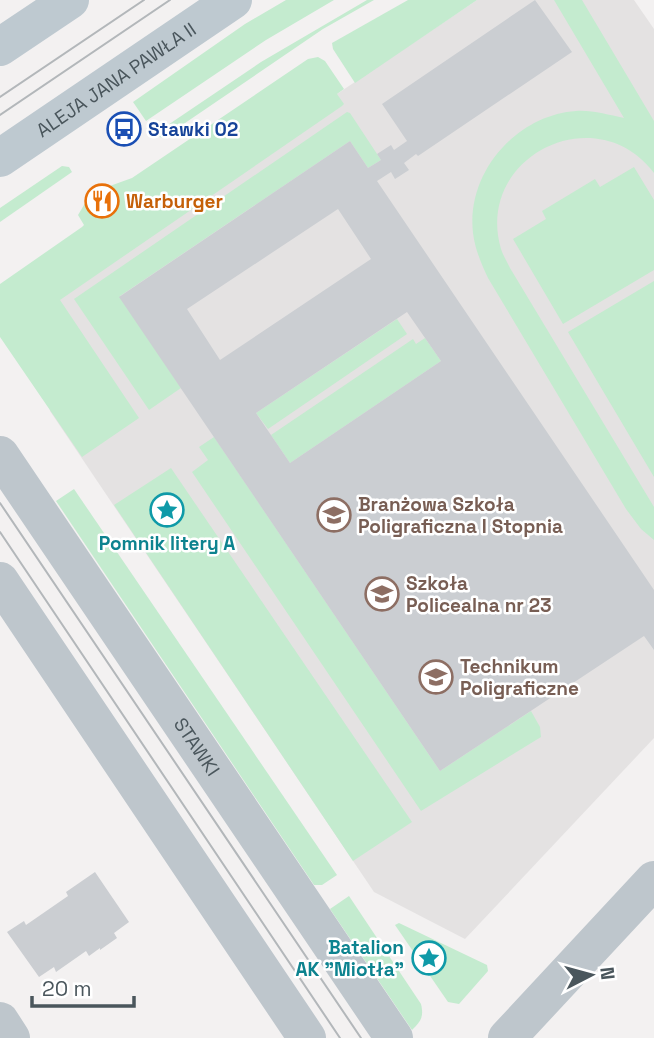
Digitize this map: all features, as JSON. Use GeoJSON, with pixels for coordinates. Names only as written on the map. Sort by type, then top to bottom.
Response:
{"type":"FeatureCollection","features":[{"type":"Feature","properties":{"kind":"main road"},"geometry":{"type":"LineString","coordinates":[[0,47],[70,0]]}},
{"type":"Feature","properties":{"kind":"main road","name":"ALEJA JANA PAWŁA II"},"geometry":{"type":"LineString","coordinates":[[0,158],[233,0]]}},
{"type":"Feature","properties":{"kind":"street","name":"STAWKI"},"geometry":{"type":"LineString","coordinates":[[0,455],[394,1038]]}},
{"type":"Feature","properties":{"kind":"street"},"geometry":{"type":"LineString","coordinates":[[0,582],[307,1038]]}},
{"type":"Feature","properties":{"kind":"street"},"geometry":{"type":"LineString","coordinates":[[506,1038],[654,880]]}},
{"type":"Feature","properties":{"kind":"street"},"geometry":{"type":"LineString","coordinates":[[0,1021],[11,1038]]}},
{"type":"Feature","properties":{"kind":"shaded area"},"geometry":{"type":"Polygon","coordinates":[[[477,0],[634,0],[654,29],[654,738],[465,939],[374,892],[50,411],[35,297],[477,0]]]}},
{"type":"Feature","properties":{"kind":"green space"},"geometry":{"type":"Polygon","coordinates":[[[286,0],[334,0],[266,40],[146,121],[133,102],[245,24],[286,0]]]}},
{"type":"Feature","properties":{"kind":"green space"},"geometry":{"type":"Polygon","coordinates":[[[367,0],[374,0],[323,29],[163,138],[153,135],[261,62],[367,0]]]}},
{"type":"Feature","properties":{"kind":"green space"},"geometry":{"type":"Polygon","coordinates":[[[408,0],[477,0],[355,83],[333,49],[332,43],[408,0]]]}},
{"type":"Feature","properties":{"kind":"green space"},"geometry":{"type":"Polygon","coordinates":[[[554,0],[582,0],[654,121],[654,173],[630,150],[602,139],[573,139],[546,148],[522,164],[505,187],[497,216],[501,249],[654,507],[654,540],[641,529],[626,509],[488,278],[474,239],[473,210],[478,189],[487,169],[516,135],[534,123],[554,115],[576,111],[624,118],[554,0]]]}},
{"type":"Feature","properties":{"kind":"green space"},"geometry":{"type":"Polygon","coordinates":[[[318,57],[325,61],[344,89],[337,94],[344,104],[342,106],[60,300],[139,418],[82,457],[0,337],[0,284],[82,227],[84,225],[78,215],[87,200],[97,215],[117,202],[107,187],[132,178],[308,59],[318,57]]]}},
{"type":"Feature","properties":{"kind":"green space"},"geometry":{"type":"Polygon","coordinates":[[[347,112],[381,160],[368,168],[350,141],[120,296],[181,388],[149,410],[74,299],[347,112]]]}},
{"type":"Feature","properties":{"kind":"green space"},"geometry":{"type":"Polygon","coordinates":[[[62,166],[69,167],[72,172],[0,222],[0,208],[62,166]]]}},
{"type":"Feature","properties":{"kind":"green space"},"geometry":{"type":"Polygon","coordinates":[[[634,167],[654,200],[654,270],[563,324],[513,239],[546,219],[542,211],[595,179],[600,187],[634,167]]]}},
{"type":"Feature","properties":{"kind":"green space"},"geometry":{"type":"Polygon","coordinates":[[[654,281],[654,477],[568,332],[654,281]]]}},
{"type":"Feature","properties":{"kind":"green space"},"geometry":{"type":"Polygon","coordinates":[[[397,319],[407,334],[268,429],[256,413],[397,319]]]}},
{"type":"Feature","properties":{"kind":"green space"},"geometry":{"type":"Polygon","coordinates":[[[425,338],[441,361],[290,463],[271,435],[413,339],[416,344],[425,338]]]}},
{"type":"Feature","properties":{"kind":"green space"},"geometry":{"type":"Polygon","coordinates":[[[214,437],[440,771],[531,711],[540,727],[541,737],[421,811],[192,472],[208,460],[199,447],[214,437]]]}},
{"type":"Feature","properties":{"kind":"green space"},"geometry":{"type":"Polygon","coordinates":[[[171,468],[412,822],[353,861],[114,505],[171,468]]]}},
{"type":"Feature","properties":{"kind":"green space"},"geometry":{"type":"Polygon","coordinates":[[[74,489],[337,875],[322,885],[314,885],[56,501],[74,489]]]}},
{"type":"Feature","properties":{"kind":"green space"},"geometry":{"type":"Polygon","coordinates":[[[349,896],[421,1004],[421,1018],[412,1030],[330,909],[349,896]]]}},
{"type":"Feature","properties":{"kind":"green space"},"geometry":{"type":"Polygon","coordinates":[[[399,923],[487,965],[488,971],[459,1004],[448,1002],[395,925],[399,923]]]}},
{"type":"Feature","properties":{"kind":"building"},"geometry":{"type":"Polygon","coordinates":[[[535,0],[572,52],[418,156],[416,154],[404,163],[409,170],[395,179],[391,172],[377,181],[654,590],[654,650],[644,636],[440,771],[119,297],[350,141],[368,168],[381,160],[377,154],[391,145],[394,150],[407,141],[382,104],[535,0]],[[338,209],[187,309],[220,360],[371,259],[338,209]],[[407,312],[256,413],[290,463],[441,361],[407,312]]]}},
{"type":"Feature","properties":{"kind":"building","name":"Warburger"},"geometry":{"type":"Polygon","coordinates":[[[107,187],[117,202],[97,215],[87,200],[107,187]]]}},
{"type":"Feature","properties":{"kind":"building"},"geometry":{"type":"Polygon","coordinates":[[[95,872],[129,922],[114,933],[117,938],[100,950],[89,956],[86,951],[56,972],[54,967],[39,977],[7,932],[24,921],[26,925],[68,896],[66,892],[95,872]]]}},
{"type":"Feature","properties":{"kind":"tram line"},"geometry":{"type":"LineString","coordinates":[[0,97],[144,0]]}},
{"type":"Feature","properties":{"kind":"tram line"},"geometry":{"type":"LineString","coordinates":[[0,115],[170,0]]}},
{"type":"Feature","properties":{"kind":"tram line"},"geometry":{"type":"LineString","coordinates":[[0,503],[361,1038]]}},
{"type":"Feature","properties":{"kind":"tram line"},"geometry":{"type":"LineString","coordinates":[[0,532],[340,1038]]}},
{"type":"Feature","properties":{"kind":"place","name":"Stawki 02"},"geometry":{"type":"Point","coordinates":[124,129]}},
{"type":"Feature","properties":{"kind":"place","name":"Warburger"},"geometry":{"type":"Point","coordinates":[102,201]}},
{"type":"Feature","properties":{"kind":"place","name":"Pomnik litery A"},"geometry":{"type":"Point","coordinates":[167,510]}},
{"type":"Feature","properties":{"kind":"place","name":"Branżowa Szkoła Poligraficzna I Stopnia"},"geometry":{"type":"Point","coordinates":[334,515]}},
{"type":"Feature","properties":{"kind":"place","name":"Szkoła Policealna nr 23"},"geometry":{"type":"Point","coordinates":[382,594]}},
{"type":"Feature","properties":{"kind":"place","name":"Technikum Poligraficzne"},"geometry":{"type":"Point","coordinates":[436,677]}},
{"type":"Feature","properties":{"kind":"place","name":"Batalion AK \"Miotła\""},"geometry":{"type":"Point","coordinates":[429,958]}}]}
